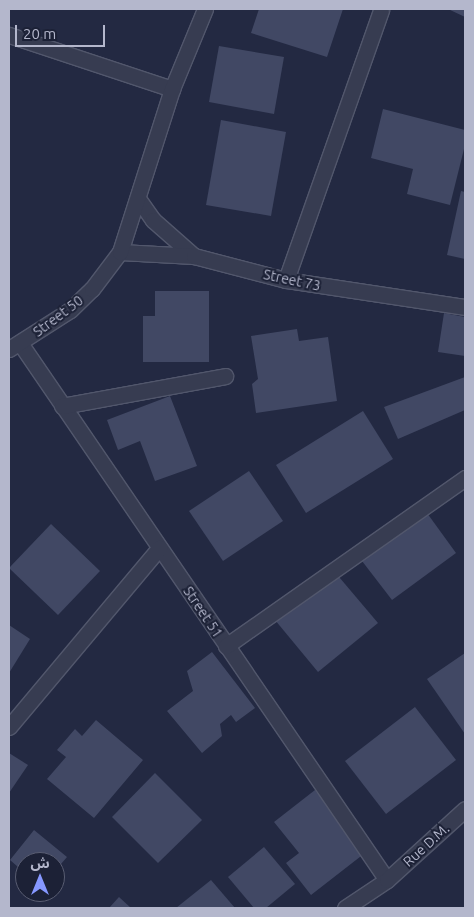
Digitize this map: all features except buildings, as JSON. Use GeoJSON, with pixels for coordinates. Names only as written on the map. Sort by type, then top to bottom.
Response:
{"type":"FeatureCollection","features":[{"type":"Feature","properties":{"kind":"street","name":"Street 50"},"geometry":{"type":"LineString","coordinates":[[14,346],[70,310],[92,289],[120,252],[139,200],[172,89],[205,9]]}},
{"type":"Feature","properties":{"kind":"street"},"geometry":{"type":"LineString","coordinates":[[286,280],[381,10]]}},
{"type":"Feature","properties":{"kind":"street"},"geometry":{"type":"LineString","coordinates":[[9,35],[172,89]]}},
{"type":"Feature","properties":{"kind":"street"},"geometry":{"type":"LineString","coordinates":[[139,200],[153,220],[194,256]]}},
{"type":"Feature","properties":{"kind":"street","name":"Street 73"},"geometry":{"type":"LineString","coordinates":[[120,252],[194,256],[286,280],[465,307]]}},
{"type":"Feature","properties":{"kind":"street","name":"Street 51"},"geometry":{"type":"LineString","coordinates":[[14,346],[62,406],[387,880]]}},
{"type":"Feature","properties":{"kind":"street"},"geometry":{"type":"LineString","coordinates":[[62,406],[225,376]]}},
{"type":"Feature","properties":{"kind":"street"},"geometry":{"type":"LineString","coordinates":[[226,646],[465,478]]}},
{"type":"Feature","properties":{"kind":"street"},"geometry":{"type":"LineString","coordinates":[[9,727],[159,548]]}},
{"type":"Feature","properties":{"kind":"street","name":"Rue D.M."},"geometry":{"type":"LineString","coordinates":[[345,908],[387,880],[465,809]]}}]}
